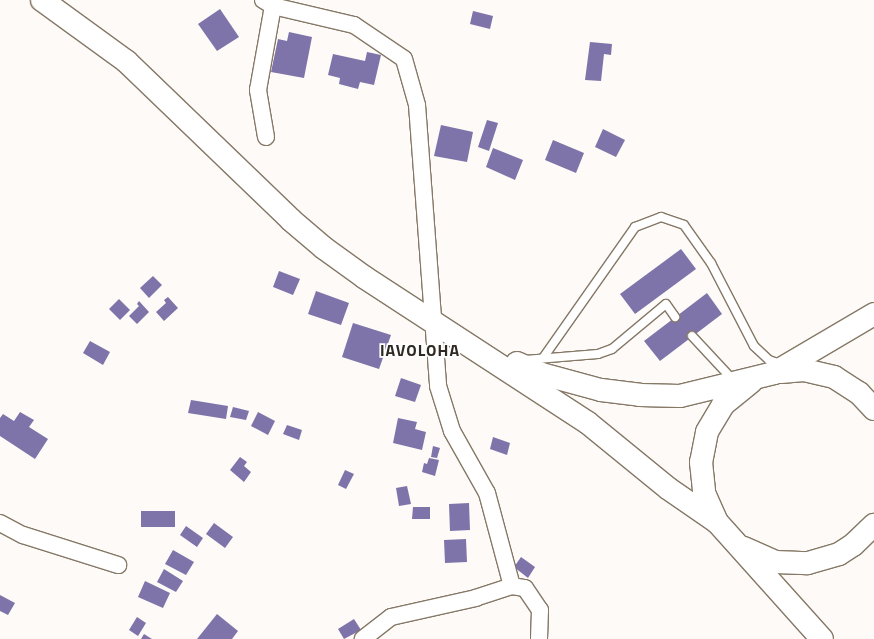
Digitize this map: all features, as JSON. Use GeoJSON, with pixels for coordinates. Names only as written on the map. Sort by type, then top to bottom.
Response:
{"type":"FeatureCollection","features":[{"type":"Feature","properties":{"kind":"main road"},"geometry":{"type":"LineString","coordinates":[[42,0],[126,61],[291,220],[324,248],[433,322],[457,335],[542,374],[601,390],[640,395],[680,396],[736,383],[774,372],[804,370],[834,377],[859,393],[874,409]]}},
{"type":"Feature","properties":{"kind":"main road"},"geometry":{"type":"LineString","coordinates":[[717,522],[707,501],[701,478],[703,447],[707,432],[723,405],[746,384],[774,372],[874,314]]}},
{"type":"Feature","properties":{"kind":"main road"},"geometry":{"type":"LineString","coordinates":[[457,335],[588,423],[669,489],[717,522],[822,639]]}},
{"type":"Feature","properties":{"kind":"main road"},"geometry":{"type":"LineString","coordinates":[[732,539],[745,549],[775,562],[808,563],[839,554],[853,546],[874,525]]}},
{"type":"Feature","properties":{"kind":"street"},"geometry":{"type":"LineString","coordinates":[[266,137],[258,90],[268,3],[354,25],[404,59],[417,105],[438,386],[452,432],[487,493],[512,586]]}},
{"type":"Feature","properties":{"kind":"street"},"geometry":{"type":"LineString","coordinates":[[0,523],[23,535],[118,565]]}},
{"type":"Feature","properties":{"kind":"street"},"geometry":{"type":"LineString","coordinates":[[363,639],[391,617],[476,598],[512,586],[525,588],[540,610],[539,639]]}},
{"type":"Feature","properties":{"kind":"lane"},"geometry":{"type":"LineString","coordinates":[[544,358],[635,227],[661,217],[684,225],[711,263],[754,346],[768,360],[774,372]]}},
{"type":"Feature","properties":{"kind":"lane"},"geometry":{"type":"LineString","coordinates":[[514,362],[598,354],[612,349],[666,304],[676,317]]}},
{"type":"Feature","properties":{"kind":"lane"},"geometry":{"type":"LineString","coordinates":[[692,336],[736,383]]}},
{"type":"Feature","properties":{"kind":"building"},"geometry":{"type":"Polygon","coordinates":[[[220,9],[239,37],[217,51],[198,24],[220,9]]]}},
{"type":"Feature","properties":{"kind":"building"},"geometry":{"type":"Polygon","coordinates":[[[473,11],[493,16],[490,29],[470,24],[473,11]]]}},
{"type":"Feature","properties":{"kind":"building"},"geometry":{"type":"Polygon","coordinates":[[[289,32],[312,37],[304,78],[271,72],[278,39],[287,41],[289,32]]]}},
{"type":"Feature","properties":{"kind":"building"},"geometry":{"type":"Polygon","coordinates":[[[590,42],[612,44],[611,55],[604,54],[601,81],[585,80],[590,42]]]}},
{"type":"Feature","properties":{"kind":"building"},"geometry":{"type":"Polygon","coordinates":[[[367,52],[381,55],[374,85],[360,82],[358,89],[339,84],[340,78],[328,75],[333,54],[365,61],[367,52]]]}},
{"type":"Feature","properties":{"kind":"building"},"geometry":{"type":"Polygon","coordinates":[[[487,120],[498,123],[489,151],[478,147],[487,120]]]}},
{"type":"Feature","properties":{"kind":"building"},"geometry":{"type":"Polygon","coordinates":[[[441,125],[473,132],[467,162],[434,156],[441,125]]]}},
{"type":"Feature","properties":{"kind":"building"},"geometry":{"type":"Polygon","coordinates":[[[603,129],[625,140],[616,157],[595,147],[603,129]]]}},
{"type":"Feature","properties":{"kind":"building"},"geometry":{"type":"Polygon","coordinates":[[[553,140],[584,153],[576,173],[545,160],[553,140]]]}},
{"type":"Feature","properties":{"kind":"building"},"geometry":{"type":"Polygon","coordinates":[[[493,148],[523,160],[515,180],[486,167],[493,148]]]}},
{"type":"Feature","properties":{"kind":"building"},"geometry":{"type":"Polygon","coordinates":[[[681,249],[696,269],[635,314],[620,294],[681,249]]]}},
{"type":"Feature","properties":{"kind":"building"},"geometry":{"type":"Polygon","coordinates":[[[279,271],[300,279],[293,295],[273,287],[279,271]]]}},
{"type":"Feature","properties":{"kind":"building"},"geometry":{"type":"Polygon","coordinates":[[[153,276],[162,285],[149,298],[140,288],[153,276]]]}},
{"type":"Feature","properties":{"kind":"building"},"geometry":{"type":"Polygon","coordinates":[[[316,291],[349,303],[341,325],[308,314],[316,291]]]}},
{"type":"Feature","properties":{"kind":"building"},"geometry":{"type":"Polygon","coordinates":[[[707,293],[722,314],[660,361],[644,341],[707,293]]]}},
{"type":"Feature","properties":{"kind":"building"},"geometry":{"type":"Polygon","coordinates":[[[168,297],[178,308],[164,321],[156,312],[166,303],[164,300],[168,297]]]}},
{"type":"Feature","properties":{"kind":"building"},"geometry":{"type":"Polygon","coordinates":[[[119,299],[130,310],[120,320],[109,309],[119,299]]]}},
{"type":"Feature","properties":{"kind":"building"},"geometry":{"type":"Polygon","coordinates":[[[139,301],[149,312],[137,324],[129,316],[139,306],[137,304],[139,301]]]}},
{"type":"Feature","properties":{"kind":"building"},"geometry":{"type":"Polygon","coordinates":[[[353,323],[391,335],[379,369],[342,357],[353,323]]]}},
{"type":"Feature","properties":{"kind":"building"},"geometry":{"type":"Polygon","coordinates":[[[90,341],[110,352],[103,365],[83,353],[90,341]]]}},
{"type":"Feature","properties":{"kind":"building"},"geometry":{"type":"Polygon","coordinates":[[[401,378],[421,385],[415,402],[395,396],[401,378]]]}},
{"type":"Feature","properties":{"kind":"building"},"geometry":{"type":"Polygon","coordinates":[[[191,400],[228,406],[226,419],[188,413],[191,400]]]}},
{"type":"Feature","properties":{"kind":"building"},"geometry":{"type":"Polygon","coordinates":[[[233,407],[249,411],[246,420],[230,417],[233,407]]]}},
{"type":"Feature","properties":{"kind":"building"},"geometry":{"type":"Polygon","coordinates":[[[20,412],[34,420],[29,427],[48,439],[35,459],[0,436],[0,418],[3,414],[14,421],[20,412]]]}},
{"type":"Feature","properties":{"kind":"building"},"geometry":{"type":"Polygon","coordinates":[[[258,412],[275,421],[268,435],[251,426],[258,412]]]}},
{"type":"Feature","properties":{"kind":"building"},"geometry":{"type":"Polygon","coordinates":[[[398,418],[417,422],[415,429],[426,432],[422,450],[393,443],[398,418]]]}},
{"type":"Feature","properties":{"kind":"building"},"geometry":{"type":"Polygon","coordinates":[[[287,425],[302,430],[299,440],[283,434],[287,425]]]}},
{"type":"Feature","properties":{"kind":"building"},"geometry":{"type":"Polygon","coordinates":[[[493,437],[510,443],[507,455],[490,449],[493,437]]]}},
{"type":"Feature","properties":{"kind":"building"},"geometry":{"type":"Polygon","coordinates":[[[433,446],[440,448],[437,458],[431,457],[433,446]]]}},
{"type":"Feature","properties":{"kind":"building"},"geometry":{"type":"Polygon","coordinates":[[[240,457],[247,462],[244,466],[251,472],[244,482],[230,470],[240,457]]]}},
{"type":"Feature","properties":{"kind":"building"},"geometry":{"type":"Polygon","coordinates":[[[429,458],[439,460],[435,476],[422,472],[424,463],[427,464],[429,458]]]}},
{"type":"Feature","properties":{"kind":"building"},"geometry":{"type":"Polygon","coordinates":[[[345,470],[354,474],[346,489],[338,485],[345,470]]]}},
{"type":"Feature","properties":{"kind":"building"},"geometry":{"type":"Polygon","coordinates":[[[407,486],[411,504],[399,506],[396,488],[407,486]]]}},
{"type":"Feature","properties":{"kind":"building"},"geometry":{"type":"Polygon","coordinates":[[[469,503],[470,530],[450,531],[449,504],[469,503]]]}},
{"type":"Feature","properties":{"kind":"building"},"geometry":{"type":"Polygon","coordinates":[[[413,507],[430,507],[430,519],[412,519],[413,507]]]}},
{"type":"Feature","properties":{"kind":"building"},"geometry":{"type":"Polygon","coordinates":[[[141,511],[175,511],[175,527],[141,527],[141,511]]]}},
{"type":"Feature","properties":{"kind":"building"},"geometry":{"type":"Polygon","coordinates":[[[214,523],[233,537],[225,548],[206,534],[214,523]]]}},
{"type":"Feature","properties":{"kind":"building"},"geometry":{"type":"Polygon","coordinates":[[[186,526],[203,538],[197,547],[180,535],[186,526]]]}},
{"type":"Feature","properties":{"kind":"building"},"geometry":{"type":"Polygon","coordinates":[[[466,539],[467,562],[445,563],[444,540],[466,539]]]}},
{"type":"Feature","properties":{"kind":"building"},"geometry":{"type":"Polygon","coordinates":[[[173,550],[194,562],[186,575],[165,564],[173,550]]]}},
{"type":"Feature","properties":{"kind":"building"},"geometry":{"type":"Polygon","coordinates":[[[521,557],[535,567],[528,578],[514,567],[521,557]]]}},
{"type":"Feature","properties":{"kind":"building"},"geometry":{"type":"Polygon","coordinates":[[[164,569],[183,581],[176,592],[157,582],[164,569]]]}},
{"type":"Feature","properties":{"kind":"building"},"geometry":{"type":"Polygon","coordinates":[[[145,581],[170,593],[163,608],[138,597],[145,581]]]}},
{"type":"Feature","properties":{"kind":"building"},"geometry":{"type":"Polygon","coordinates":[[[0,595],[15,603],[8,615],[0,611],[0,595]]]}},
{"type":"Feature","properties":{"kind":"building"},"geometry":{"type":"Polygon","coordinates":[[[217,614],[238,631],[232,639],[197,639],[217,614]]]}},
{"type":"Feature","properties":{"kind":"building"},"geometry":{"type":"Polygon","coordinates":[[[137,617],[146,623],[138,636],[129,630],[137,617]]]}},
{"type":"Feature","properties":{"kind":"building"},"geometry":{"type":"Polygon","coordinates":[[[354,619],[361,630],[344,639],[338,629],[354,619]]]}},
{"type":"Feature","properties":{"kind":"building"},"geometry":{"type":"Polygon","coordinates":[[[144,634],[152,639],[141,639],[144,634]]]}},
{"type":"Feature","properties":{"kind":"district","name":"IAVOLOHA"},"geometry":{"type":"Point","coordinates":[420,350]}}]}
